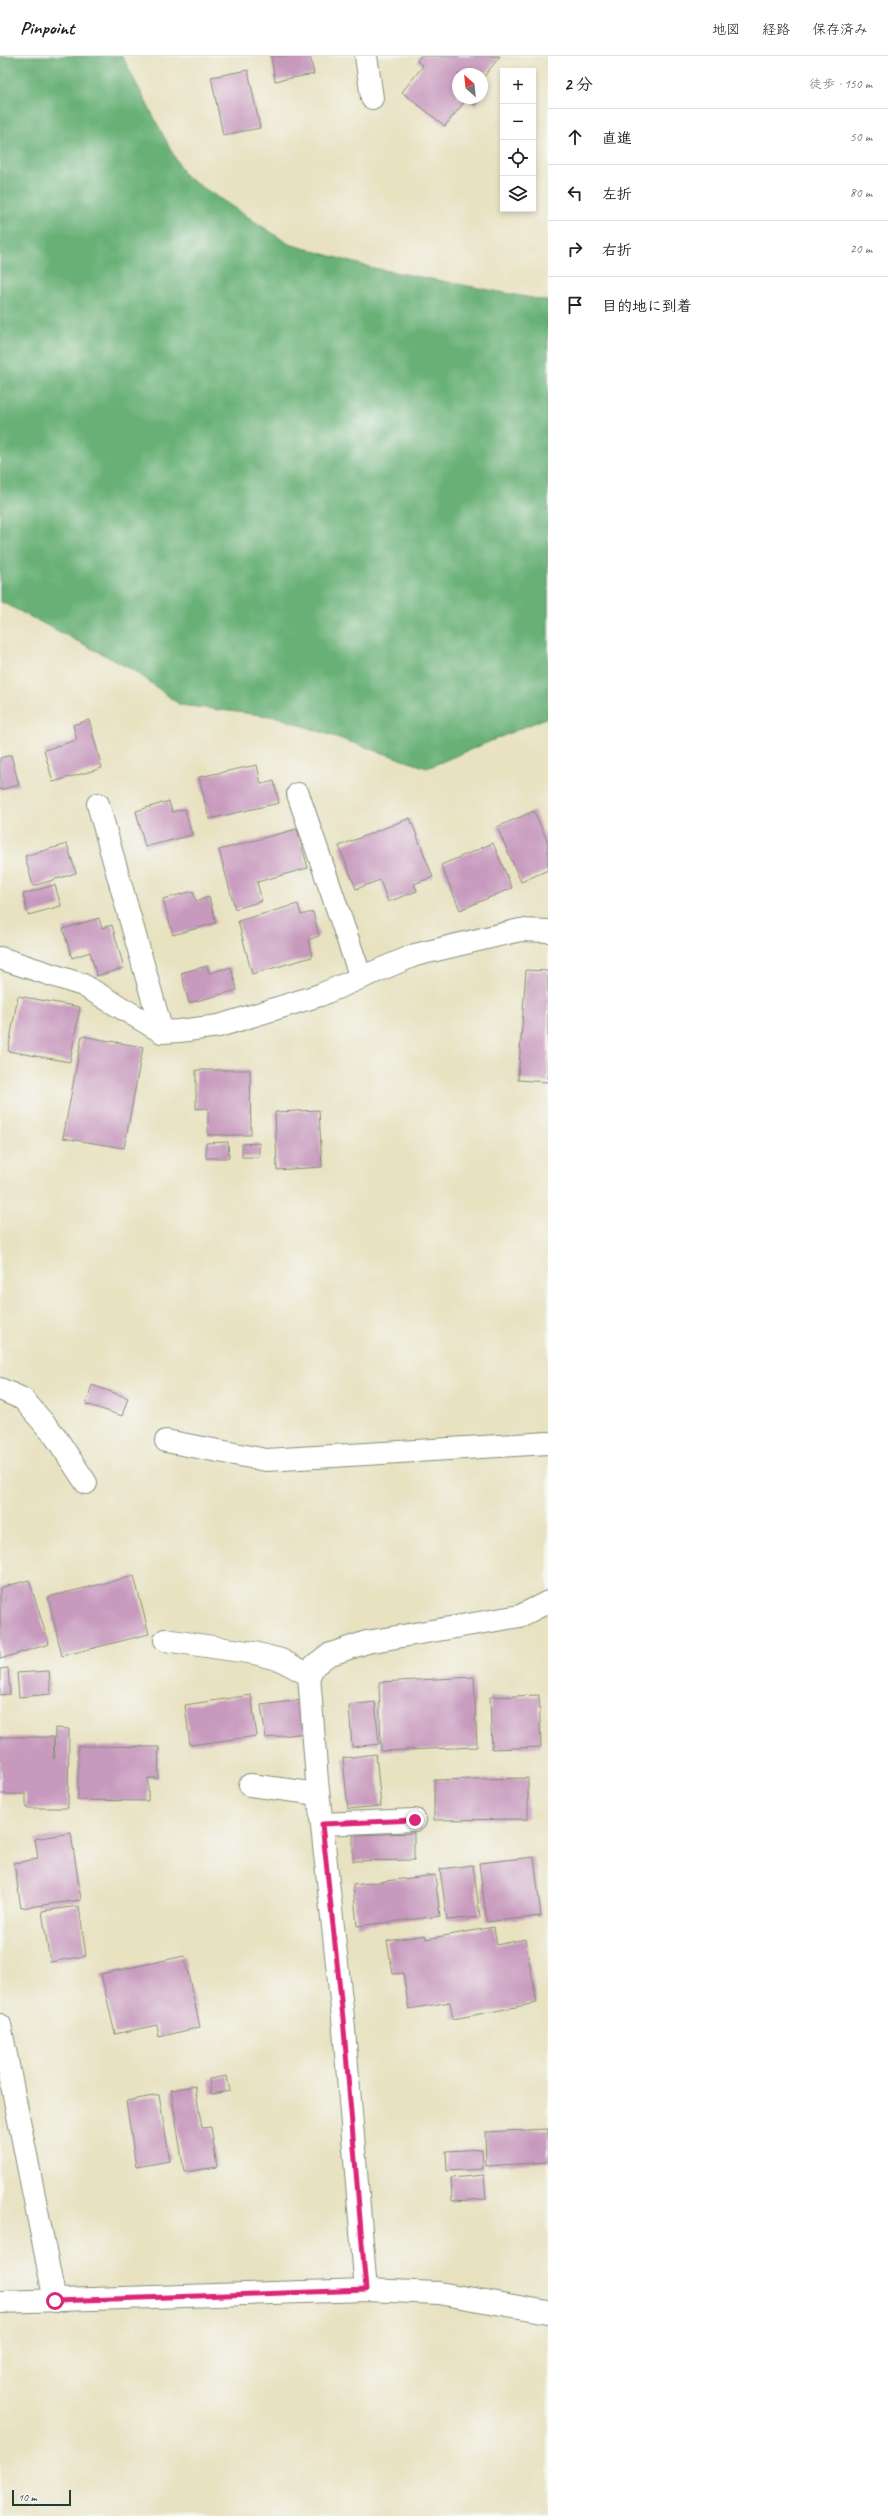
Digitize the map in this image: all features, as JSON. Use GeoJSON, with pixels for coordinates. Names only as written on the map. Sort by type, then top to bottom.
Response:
{"type":"FeatureCollection","features":[{"type":"Feature","properties":{"kind":"street"},"geometry":{"type":"LineString","coordinates":[[366,56],[372,98]]}},
{"type":"Feature","properties":{"kind":"street"},"geometry":{"type":"LineString","coordinates":[[298,794],[361,978]]}},
{"type":"Feature","properties":{"kind":"street"},"geometry":{"type":"LineString","coordinates":[[98,804],[162,1032]]}},
{"type":"Feature","properties":{"kind":"street"},"geometry":{"type":"LineString","coordinates":[[0,958],[83,985],[162,1032],[219,1026],[320,995],[416,955],[520,930],[548,930]]}},
{"type":"Feature","properties":{"kind":"street"},"geometry":{"type":"LineString","coordinates":[[0,1389],[23,1399],[55,1436],[86,1483]]}},
{"type":"Feature","properties":{"kind":"street"},"geometry":{"type":"LineString","coordinates":[[166,1441],[266,1460],[548,1443]]}},
{"type":"Feature","properties":{"kind":"street"},"geometry":{"type":"LineString","coordinates":[[366,2290],[343,2018],[318,1794],[309,1675],[315,1665],[328,1655],[367,1642],[520,1616],[548,1602]]}},
{"type":"Feature","properties":{"kind":"street"},"geometry":{"type":"LineString","coordinates":[[165,1640],[254,1653],[281,1660],[309,1675]]}},
{"type":"Feature","properties":{"kind":"street"},"geometry":{"type":"LineString","coordinates":[[250,1785],[318,1794]]}},
{"type":"Feature","properties":{"kind":"street"},"geometry":{"type":"LineString","coordinates":[[322,1824],[415,1820]]}},
{"type":"Feature","properties":{"kind":"street"},"geometry":{"type":"LineString","coordinates":[[0,2025],[55,2301]]}},
{"type":"Feature","properties":{"kind":"street"},"geometry":{"type":"LineString","coordinates":[[0,2302],[366,2290],[439,2293],[548,2312]]}},
{"type":"Feature","properties":{"kind":"green space"},"geometry":{"type":"Polygon","coordinates":[[[0,56],[122,56],[184,175],[289,244],[373,268],[548,301],[548,717],[427,768],[277,717],[180,705],[135,671],[0,601],[0,56]]]}},
{"type":"Feature","properties":{"kind":"building"},"geometry":{"type":"Polygon","coordinates":[[[271,56],[310,56],[314,74],[275,81],[271,56]]]}},
{"type":"Feature","properties":{"kind":"building"},"geometry":{"type":"Polygon","coordinates":[[[420,56],[500,56],[488,71],[488,68],[452,68],[452,104],[463,104],[445,126],[402,92],[423,66],[417,61],[420,56]]]}},
{"type":"Feature","properties":{"kind":"building"},"geometry":{"type":"Polygon","coordinates":[[[248,70],[260,128],[223,135],[211,77],[248,70]]]}},
{"type":"Feature","properties":{"kind":"building"},"geometry":{"type":"Polygon","coordinates":[[[89,720],[102,768],[53,782],[44,750],[77,740],[73,725],[89,720]]]}},
{"type":"Feature","properties":{"kind":"building"},"geometry":{"type":"Polygon","coordinates":[[[11,755],[19,785],[0,790],[0,758],[11,755]]]}},
{"type":"Feature","properties":{"kind":"building"},"geometry":{"type":"Polygon","coordinates":[[[257,765],[261,784],[274,781],[279,803],[209,819],[199,777],[257,765]]]}},
{"type":"Feature","properties":{"kind":"building"},"geometry":{"type":"Polygon","coordinates":[[[169,801],[172,812],[185,809],[192,835],[145,847],[136,811],[169,801]]]}},
{"type":"Feature","properties":{"kind":"building"},"geometry":{"type":"Polygon","coordinates":[[[534,811],[548,843],[548,870],[521,882],[497,827],[534,811]]]}},
{"type":"Feature","properties":{"kind":"building"},"geometry":{"type":"Polygon","coordinates":[[[410,818],[433,877],[414,884],[417,891],[388,902],[380,880],[356,889],[339,846],[410,818]]]}},
{"type":"Feature","properties":{"kind":"building"},"geometry":{"type":"Polygon","coordinates":[[[297,829],[308,868],[257,882],[262,901],[235,909],[219,850],[297,829]]]}},
{"type":"Feature","properties":{"kind":"building"},"geometry":{"type":"Polygon","coordinates":[[[493,843],[512,888],[460,910],[441,865],[493,843]]]}},
{"type":"Feature","properties":{"kind":"building"},"geometry":{"type":"Polygon","coordinates":[[[67,844],[76,873],[33,886],[25,856],[67,844]]]}},
{"type":"Feature","properties":{"kind":"building"},"geometry":{"type":"Polygon","coordinates":[[[55,885],[61,906],[28,915],[23,894],[55,885]]]}},
{"type":"Feature","properties":{"kind":"building"},"geometry":{"type":"Polygon","coordinates":[[[193,891],[196,901],[209,897],[216,923],[173,935],[163,899],[193,891]]]}},
{"type":"Feature","properties":{"kind":"building"},"geometry":{"type":"Polygon","coordinates":[[[298,904],[301,915],[313,912],[319,936],[308,940],[312,957],[252,974],[238,921],[298,904]]]}},
{"type":"Feature","properties":{"kind":"building"},"geometry":{"type":"Polygon","coordinates":[[[99,918],[102,928],[112,925],[124,968],[97,976],[90,952],[72,958],[63,929],[99,918]]]}},
{"type":"Feature","properties":{"kind":"building"},"geometry":{"type":"Polygon","coordinates":[[[207,966],[209,973],[231,967],[237,990],[189,1003],[181,973],[207,966]]]}},
{"type":"Feature","properties":{"kind":"building"},"geometry":{"type":"Polygon","coordinates":[[[526,970],[548,971],[548,1082],[518,1080],[526,970]]]}},
{"type":"Feature","properties":{"kind":"building"},"geometry":{"type":"Polygon","coordinates":[[[18,996],[80,1007],[70,1062],[8,1051],[18,996]]]}},
{"type":"Feature","properties":{"kind":"building"},"geometry":{"type":"Polygon","coordinates":[[[82,1036],[143,1047],[124,1148],[63,1138],[82,1036]]]}},
{"type":"Feature","properties":{"kind":"building"},"geometry":{"type":"Polygon","coordinates":[[[196,1070],[250,1070],[251,1135],[208,1135],[208,1108],[196,1109],[196,1070]]]}},
{"type":"Feature","properties":{"kind":"building"},"geometry":{"type":"Polygon","coordinates":[[[319,1110],[322,1167],[277,1170],[275,1112],[319,1110]]]}},
{"type":"Feature","properties":{"kind":"building"},"geometry":{"type":"Polygon","coordinates":[[[228,1142],[229,1158],[206,1158],[206,1143],[228,1142]]]}},
{"type":"Feature","properties":{"kind":"building"},"geometry":{"type":"Polygon","coordinates":[[[259,1143],[259,1157],[242,1157],[242,1144],[259,1143]]]}},
{"type":"Feature","properties":{"kind":"building"},"geometry":{"type":"Polygon","coordinates":[[[92,1385],[128,1398],[122,1416],[86,1404],[92,1385]]]}},
{"type":"Feature","properties":{"kind":"building"},"geometry":{"type":"Polygon","coordinates":[[[134,1576],[149,1634],[62,1656],[48,1597],[134,1576]]]}},
{"type":"Feature","properties":{"kind":"building"},"geometry":{"type":"Polygon","coordinates":[[[29,1580],[49,1644],[0,1659],[0,1588],[29,1580]]]}},
{"type":"Feature","properties":{"kind":"building"},"geometry":{"type":"Polygon","coordinates":[[[8,1668],[10,1694],[0,1695],[0,1669],[8,1668]]]}},
{"type":"Feature","properties":{"kind":"building"},"geometry":{"type":"Polygon","coordinates":[[[49,1671],[51,1694],[19,1697],[17,1673],[49,1671]]]}},
{"type":"Feature","properties":{"kind":"building"},"geometry":{"type":"Polygon","coordinates":[[[474,1677],[477,1747],[381,1751],[379,1682],[474,1677]]]}},
{"type":"Feature","properties":{"kind":"building"},"geometry":{"type":"Polygon","coordinates":[[[251,1695],[257,1736],[190,1745],[185,1705],[251,1695]]]}},
{"type":"Feature","properties":{"kind":"building"},"geometry":{"type":"Polygon","coordinates":[[[539,1695],[541,1747],[492,1749],[490,1697],[539,1695]]]}},
{"type":"Feature","properties":{"kind":"building"},"geometry":{"type":"Polygon","coordinates":[[[301,1700],[306,1733],[266,1738],[261,1705],[301,1700]]]}},
{"type":"Feature","properties":{"kind":"building"},"geometry":{"type":"Polygon","coordinates":[[[375,1702],[379,1744],[352,1747],[349,1705],[375,1702]]]}},
{"type":"Feature","properties":{"kind":"building"},"geometry":{"type":"Polygon","coordinates":[[[55,1728],[69,1729],[68,1808],[26,1808],[26,1794],[0,1794],[0,1737],[53,1737],[54,1759],[55,1728]]]}},
{"type":"Feature","properties":{"kind":"building"},"geometry":{"type":"Polygon","coordinates":[[[78,1746],[159,1747],[158,1778],[148,1778],[148,1801],[78,1800],[78,1746]]]}},
{"type":"Feature","properties":{"kind":"building"},"geometry":{"type":"Polygon","coordinates":[[[376,1754],[381,1806],[348,1809],[343,1758],[376,1754]]]}},
{"type":"Feature","properties":{"kind":"building"},"geometry":{"type":"Polygon","coordinates":[[[528,1778],[528,1819],[434,1820],[434,1780],[528,1778]]]}},
{"type":"Feature","properties":{"kind":"building"},"geometry":{"type":"Polygon","coordinates":[[[71,1833],[81,1900],[21,1908],[14,1863],[38,1859],[35,1839],[71,1833]]]}},
{"type":"Feature","properties":{"kind":"building"},"geometry":{"type":"Polygon","coordinates":[[[414,1833],[414,1860],[353,1861],[353,1835],[414,1833]]]}},
{"type":"Feature","properties":{"kind":"building"},"geometry":{"type":"Polygon","coordinates":[[[534,1857],[541,1916],[487,1922],[479,1863],[534,1857]]]}},
{"type":"Feature","properties":{"kind":"building"},"geometry":{"type":"Polygon","coordinates":[[[473,1865],[480,1917],[447,1920],[440,1869],[473,1865]]]}},
{"type":"Feature","properties":{"kind":"building"},"geometry":{"type":"Polygon","coordinates":[[[435,1875],[440,1916],[357,1926],[353,1885],[435,1875]]]}},
{"type":"Feature","properties":{"kind":"building"},"geometry":{"type":"Polygon","coordinates":[[[79,1906],[86,1956],[50,1962],[42,1911],[79,1906]]]}},
{"type":"Feature","properties":{"kind":"building"},"geometry":{"type":"Polygon","coordinates":[[[494,1927],[497,1945],[525,1939],[537,2003],[453,2019],[450,2002],[409,2009],[403,1973],[393,1974],[387,1941],[425,1935],[426,1939],[494,1927]]]}},
{"type":"Feature","properties":{"kind":"building"},"geometry":{"type":"Polygon","coordinates":[[[184,1956],[200,2027],[159,2037],[157,2025],[115,2034],[101,1974],[184,1956]]]}},
{"type":"Feature","properties":{"kind":"building"},"geometry":{"type":"Polygon","coordinates":[[[227,2076],[230,2091],[211,2094],[209,2079],[227,2076]]]}},
{"type":"Feature","properties":{"kind":"building"},"geometry":{"type":"Polygon","coordinates":[[[195,2086],[202,2128],[211,2127],[217,2167],[184,2172],[171,2090],[195,2086]]]}},
{"type":"Feature","properties":{"kind":"building"},"geometry":{"type":"Polygon","coordinates":[[[159,2095],[170,2161],[136,2167],[126,2101],[159,2095]]]}},
{"type":"Feature","properties":{"kind":"building"},"geometry":{"type":"Polygon","coordinates":[[[548,2129],[548,2162],[486,2166],[485,2132],[548,2129]]]}},
{"type":"Feature","properties":{"kind":"building"},"geometry":{"type":"Polygon","coordinates":[[[482,2149],[483,2169],[447,2171],[446,2151],[482,2149]]]}},
{"type":"Feature","properties":{"kind":"building"},"geometry":{"type":"Polygon","coordinates":[[[484,2175],[486,2199],[452,2201],[451,2178],[484,2175]]]}},
{"type":"Feature","properties":{"kind":"route"},"geometry":{"type":"LineString","coordinates":[[55,2301],[366,2290],[343,2018],[322,1824],[415,1820]]}}]}
